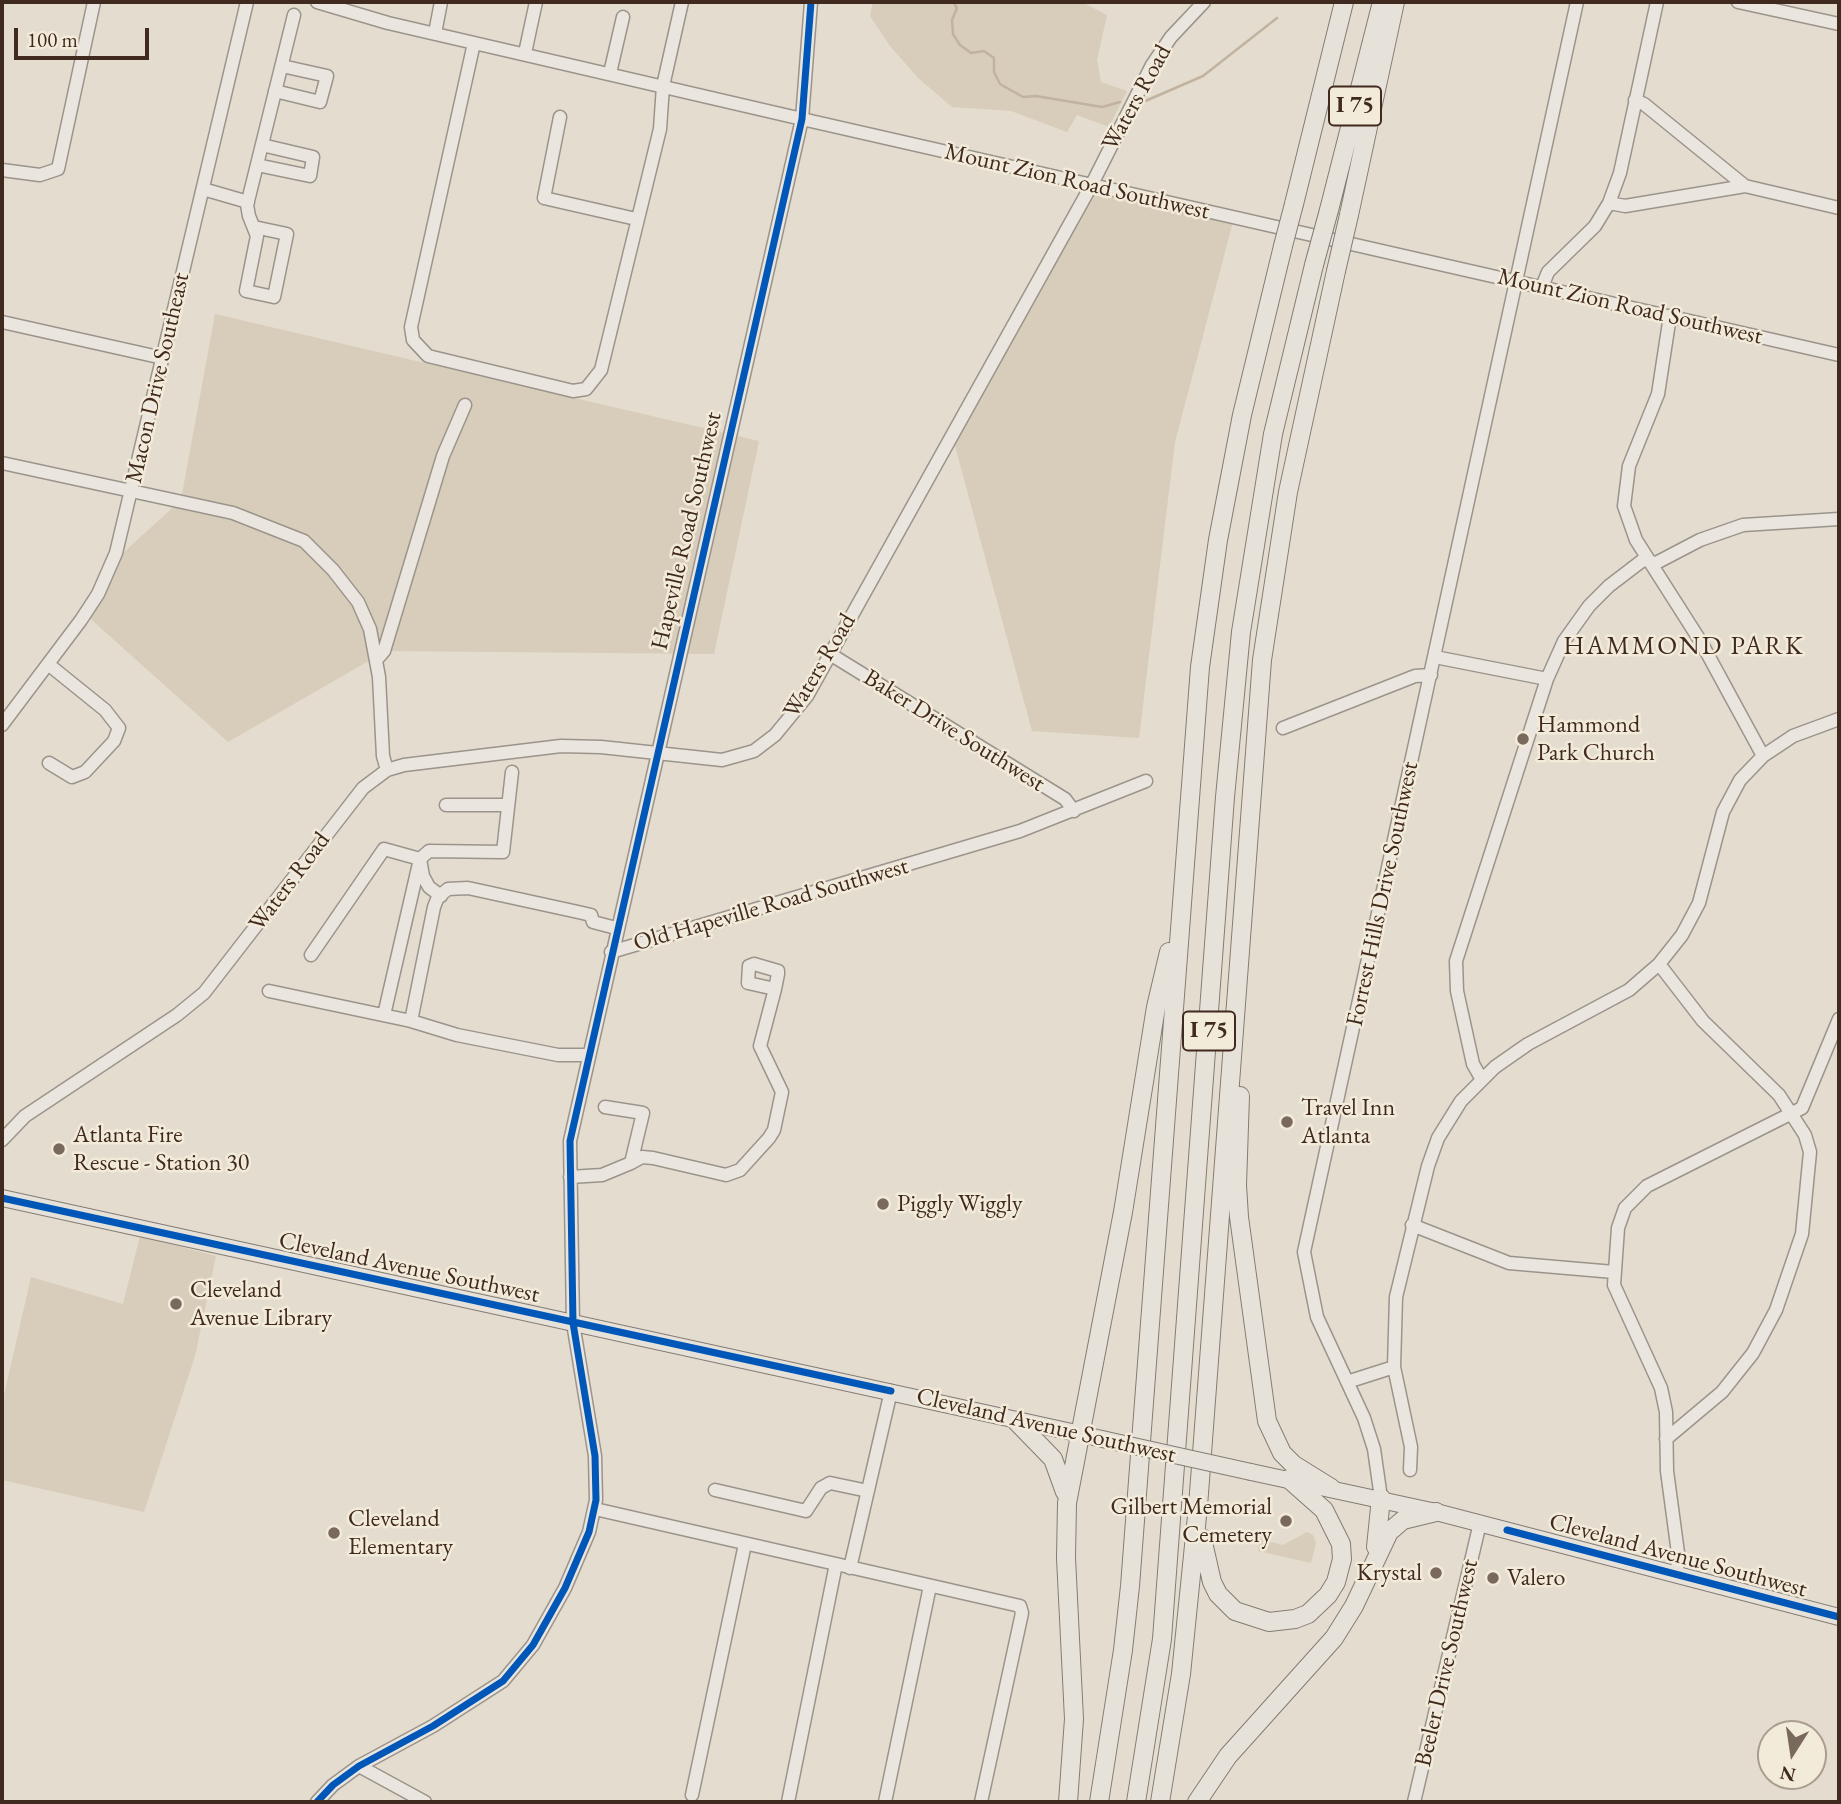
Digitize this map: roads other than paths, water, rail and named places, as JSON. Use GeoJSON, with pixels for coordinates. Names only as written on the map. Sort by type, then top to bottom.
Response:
{"type":"FeatureCollection","features":[{"type":"Feature","properties":{"kind":"highway","name":"I 75"},"geometry":{"type":"LineString","coordinates":[[1099,1802],[1124,1650],[1130,1586],[1200,667],[1219,540],[1242,415],[1345,2]]}},
{"type":"Feature","properties":{"kind":"highway","name":"I 75"},"geometry":{"type":"LineString","coordinates":[[1136,1802],[1164,1612],[1225,797],[1241,632],[1273,434],[1382,2]]}},
{"type":"Feature","properties":{"kind":"highway"},"geometry":{"type":"LineString","coordinates":[[1160,1802],[1181,1674],[1198,1506],[1262,660],[1274,576],[1312,376],[1395,2]]}},
{"type":"Feature","properties":{"kind":"highway"},"geometry":{"type":"LineString","coordinates":[[1246,846],[1249,925],[1237,1185],[1242,1251],[1272,1437],[1294,1465],[1331,1488]]}},
{"type":"Feature","properties":{"kind":"highway"},"geometry":{"type":"LineString","coordinates":[[1066,1503],[1086,1435],[1156,1007],[1179,924]]}},
{"type":"Feature","properties":{"kind":"highway"},"geometry":{"type":"LineString","coordinates":[[1017,1422],[1053,1459],[1064,1484],[1074,1719],[1068,1802]]}},
{"type":"Feature","properties":{"kind":"highway"},"geometry":{"type":"LineString","coordinates":[[1198,1506],[1208,1570],[1218,1594],[1236,1611],[1257,1620],[1295,1619],[1319,1606],[1328,1595],[1336,1582],[1342,1559],[1338,1533],[1324,1510],[1289,1479]]}},
{"type":"Feature","properties":{"kind":"highway"},"geometry":{"type":"LineString","coordinates":[[1374,1561],[1381,1498]]}},
{"type":"Feature","properties":{"kind":"highway"},"geometry":{"type":"LineString","coordinates":[[1197,1802],[1228,1756],[1334,1638],[1354,1606],[1374,1561],[1394,1526],[1411,1517],[1436,1511]]}},
{"type":"Feature","properties":{"kind":"main road","name":"Cleveland Avenue Southwest"},"geometry":{"type":"LineString","coordinates":[[2,1198],[891,1391],[1017,1422],[1381,1498],[1839,1617]]}},
{"type":"Feature","properties":{"kind":"street"},"geometry":{"type":"LineString","coordinates":[[2,170],[40,175],[58,169],[94,2]]}},
{"type":"Feature","properties":{"kind":"street","name":"Macon Drive Southeast"},"geometry":{"type":"LineString","coordinates":[[2,725],[98,594],[116,553],[247,2]]}},
{"type":"Feature","properties":{"kind":"street","name":"Mount Zion Road Southwest"},"geometry":{"type":"LineString","coordinates":[[317,2],[356,7],[474,43],[1839,355]]}},
{"type":"Feature","properties":{"kind":"street"},"geometry":{"type":"LineString","coordinates":[[435,33],[441,2]]}},
{"type":"Feature","properties":{"kind":"street"},"geometry":{"type":"LineString","coordinates":[[525,54],[536,2]]}},
{"type":"Feature","properties":{"kind":"street"},"geometry":{"type":"LineString","coordinates":[[474,43],[411,327],[413,340],[428,356],[573,391],[586,389],[601,370],[660,128],[663,86],[682,2]]}},
{"type":"Feature","properties":{"kind":"street","name":"Hapeville Road Southwest"},"geometry":{"type":"LineString","coordinates":[[611,952],[802,119],[811,2]]}},
{"type":"Feature","properties":{"kind":"street","name":"Waters Road"},"geometry":{"type":"LineString","coordinates":[[2,1140],[26,1116],[177,1015],[204,993],[363,788],[387,770],[404,765],[561,746],[601,747],[722,760],[754,751],[794,714],[1091,186],[1153,65],[1171,37],[1204,2]]}},
{"type":"Feature","properties":{"kind":"street","name":"Forrest Hills Drive Southwest"},"geometry":{"type":"LineString","coordinates":[[1381,1498],[1374,1450],[1364,1418],[1317,1317],[1304,1252],[1577,2]]}},
{"type":"Feature","properties":{"kind":"street"},"geometry":{"type":"LineString","coordinates":[[1542,287],[1548,272],[1595,226],[1609,203],[1657,2]]}},
{"type":"Feature","properties":{"kind":"street"},"geometry":{"type":"LineString","coordinates":[[1738,2],[1839,24]]}},
{"type":"Feature","properties":{"kind":"street"},"geometry":{"type":"LineString","coordinates":[[254,227],[287,234],[274,297],[246,291],[257,236],[254,227],[248,202],[294,15]]}},
{"type":"Feature","properties":{"kind":"street"},"geometry":{"type":"LineString","coordinates":[[610,73],[623,17]]}},
{"type":"Feature","properties":{"kind":"street"},"geometry":{"type":"LineString","coordinates":[[275,91],[320,102],[327,76],[282,66]]}},
{"type":"Feature","properties":{"kind":"street"},"geometry":{"type":"LineString","coordinates":[[1635,100],[1644,104],[1745,187]]}},
{"type":"Feature","properties":{"kind":"street"},"geometry":{"type":"LineString","coordinates":[[560,117],[544,198],[636,219]]}},
{"type":"Feature","properties":{"kind":"street"},"geometry":{"type":"LineString","coordinates":[[257,165],[310,176],[313,157],[262,145]]}},
{"type":"Feature","properties":{"kind":"street"},"geometry":{"type":"LineString","coordinates":[[1609,203],[1625,206],[1745,187],[1839,208]]}},
{"type":"Feature","properties":{"kind":"street"},"geometry":{"type":"LineString","coordinates":[[203,189],[248,202]]}},
{"type":"Feature","properties":{"kind":"street"},"geometry":{"type":"LineString","coordinates":[[1670,316],[1658,394],[1629,466],[1624,488],[1629,525],[1701,642],[1763,756]]}},
{"type":"Feature","properties":{"kind":"street"},"geometry":{"type":"LineString","coordinates":[[2,322],[163,358]]}},
{"type":"Feature","properties":{"kind":"street"},"geometry":{"type":"LineString","coordinates":[[377,659],[384,651],[443,456],[465,405]]}},
{"type":"Feature","properties":{"kind":"street"},"geometry":{"type":"LineString","coordinates":[[2,463],[233,513],[304,541],[333,570],[358,602],[370,629],[377,659],[383,756],[387,770]]}},
{"type":"Feature","properties":{"kind":"street"},"geometry":{"type":"LineString","coordinates":[[1481,1078],[1473,1064],[1457,991],[1456,961],[1547,679],[1564,642],[1589,606],[1643,560],[1656,563],[1700,540],[1743,525],[1839,519]]}},
{"type":"Feature","properties":{"kind":"street","name":"Baker Drive Southwest"},"geometry":{"type":"LineString","coordinates":[[830,654],[1065,799],[1074,811]]}},
{"type":"Feature","properties":{"kind":"street"},"geometry":{"type":"LineString","coordinates":[[1435,657],[1547,679]]}},
{"type":"Feature","properties":{"kind":"street"},"geometry":{"type":"LineString","coordinates":[[48,664],[105,710],[119,728],[114,741],[85,772],[72,777],[49,763]]}},
{"type":"Feature","properties":{"kind":"street"},"geometry":{"type":"LineString","coordinates":[[1283,728],[1415,676],[1431,675]]}},
{"type":"Feature","properties":{"kind":"street"},"geometry":{"type":"LineString","coordinates":[[1410,1470],[1411,1447],[1399,1404],[1394,1367],[1396,1297],[1412,1225],[1438,1138],[1461,1101],[1481,1078],[1528,1044],[1629,990],[1660,964],[1682,935],[1699,903],[1729,797],[1763,756],[1793,736],[1839,719]]}},
{"type":"Feature","properties":{"kind":"street"},"geometry":{"type":"LineString","coordinates":[[384,1015],[420,859],[429,851],[503,852],[512,772]]}},
{"type":"Feature","properties":{"kind":"street","name":"Old Hapeville Road Southwest"},"geometry":{"type":"LineString","coordinates":[[317,1802],[333,1785],[359,1766],[503,1681],[520,1664],[565,1588],[589,1532],[594,1509],[595,1456],[573,1323],[570,1141],[582,1054],[611,952],[965,849],[1074,811],[1146,780]]}},
{"type":"Feature","properties":{"kind":"street"},"geometry":{"type":"LineString","coordinates":[[446,805],[508,805]]}},
{"type":"Feature","properties":{"kind":"street"},"geometry":{"type":"LineString","coordinates":[[312,955],[384,849],[420,859]]}},
{"type":"Feature","properties":{"kind":"street"},"geometry":{"type":"LineString","coordinates":[[420,859],[422,876],[429,887],[440,895]]}},
{"type":"Feature","properties":{"kind":"street"},"geometry":{"type":"LineString","coordinates":[[411,1021],[434,907],[440,895],[449,890],[468,888],[578,912],[591,915],[593,922],[616,928]]}},
{"type":"Feature","properties":{"kind":"street"},"geometry":{"type":"LineString","coordinates":[[1660,964],[1703,1021],[1779,1095],[1805,1135],[1810,1152],[1807,1206],[1802,1234],[1776,1310],[1754,1353],[1722,1392],[1666,1438]]}},
{"type":"Feature","properties":{"kind":"street"},"geometry":{"type":"LineString","coordinates":[[570,1177],[602,1175],[642,1157],[726,1175],[740,1170],[774,1130],[782,1092],[760,1046],[775,989]]}},
{"type":"Feature","properties":{"kind":"street"},"geometry":{"type":"LineString","coordinates":[[269,991],[411,1021],[433,1030],[558,1055],[582,1054]]}},
{"type":"Feature","properties":{"kind":"street"},"geometry":{"type":"LineString","coordinates":[[1677,1574],[1661,1388],[1618,1297],[1614,1272],[1618,1228],[1625,1208],[1636,1193],[1793,1114],[1809,1098],[1839,1019]]}},
{"type":"Feature","properties":{"kind":"street"},"geometry":{"type":"LineString","coordinates":[[605,1107],[643,1113],[631,1163]]}},
{"type":"Feature","properties":{"kind":"street"},"geometry":{"type":"LineString","coordinates":[[1412,1225],[1509,1263],[1614,1272]]}},
{"type":"Feature","properties":{"kind":"street"},"geometry":{"type":"LineString","coordinates":[[1348,1382],[1394,1367]]}},
{"type":"Feature","properties":{"kind":"street"},"geometry":{"type":"LineString","coordinates":[[850,1568],[891,1391]]}},
{"type":"Feature","properties":{"kind":"street"},"geometry":{"type":"LineString","coordinates":[[715,1490],[806,1511],[821,1488],[831,1483],[868,1491]]}},
{"type":"Feature","properties":{"kind":"street"},"geometry":{"type":"LineString","coordinates":[[594,1509],[1020,1606],[1022,1613],[981,1802]]}},
{"type":"Feature","properties":{"kind":"street","name":"Beeler Drive Southwest"},"geometry":{"type":"LineString","coordinates":[[1415,1802],[1480,1523]]}},
{"type":"Feature","properties":{"kind":"street"},"geometry":{"type":"LineString","coordinates":[[692,1795],[745,1544]]}},
{"type":"Feature","properties":{"kind":"street"},"geometry":{"type":"LineString","coordinates":[[788,1802],[836,1564]]}},
{"type":"Feature","properties":{"kind":"street"},"geometry":{"type":"LineString","coordinates":[[885,1802],[930,1586]]}},
{"type":"Feature","properties":{"kind":"street"},"geometry":{"type":"LineString","coordinates":[[359,1766],[425,1802]]}},
{"type":"Feature","properties":{"kind":"waterway"},"geometry":{"type":"LineString","coordinates":[[953,2],[957,8],[952,20],[953,34],[960,45],[971,53],[984,51],[994,58],[994,72],[1000,84],[1023,97],[1036,96],[1102,107],[1120,102]]}},
{"type":"Feature","properties":{"kind":"waterway"},"geometry":{"type":"LineString","coordinates":[[1143,102],[1203,76],[1277,18]]}},
{"type":"Feature","properties":{"kind":"place","name":"Hammond Park Church"},"geometry":{"type":"Point","coordinates":[1523,739]}},
{"type":"Feature","properties":{"kind":"place","name":"Travel Inn Atlanta"},"geometry":{"type":"Point","coordinates":[1287,1122]}},
{"type":"Feature","properties":{"kind":"place","name":"Atlanta Fire Rescue - Station 30"},"geometry":{"type":"Point","coordinates":[59,1149]}},
{"type":"Feature","properties":{"kind":"place","name":"Piggly Wiggly"},"geometry":{"type":"Point","coordinates":[883,1204]}},
{"type":"Feature","properties":{"kind":"place","name":"Cleveland Avenue Library"},"geometry":{"type":"Point","coordinates":[176,1304]}},
{"type":"Feature","properties":{"kind":"place","name":"Gilbert Memorial Cemetery"},"geometry":{"type":"Point","coordinates":[1286,1521]}},
{"type":"Feature","properties":{"kind":"place","name":"Cleveland Elementary"},"geometry":{"type":"Point","coordinates":[334,1533]}},
{"type":"Feature","properties":{"kind":"place","name":"Krystal"},"geometry":{"type":"Point","coordinates":[1436,1573]}},
{"type":"Feature","properties":{"kind":"place","name":"Valero"},"geometry":{"type":"Point","coordinates":[1493,1578]}},
{"type":"Feature","properties":{"kind":"district","name":"HAMMOND PARK"},"geometry":{"type":"Point","coordinates":[1684,647]}}]}
